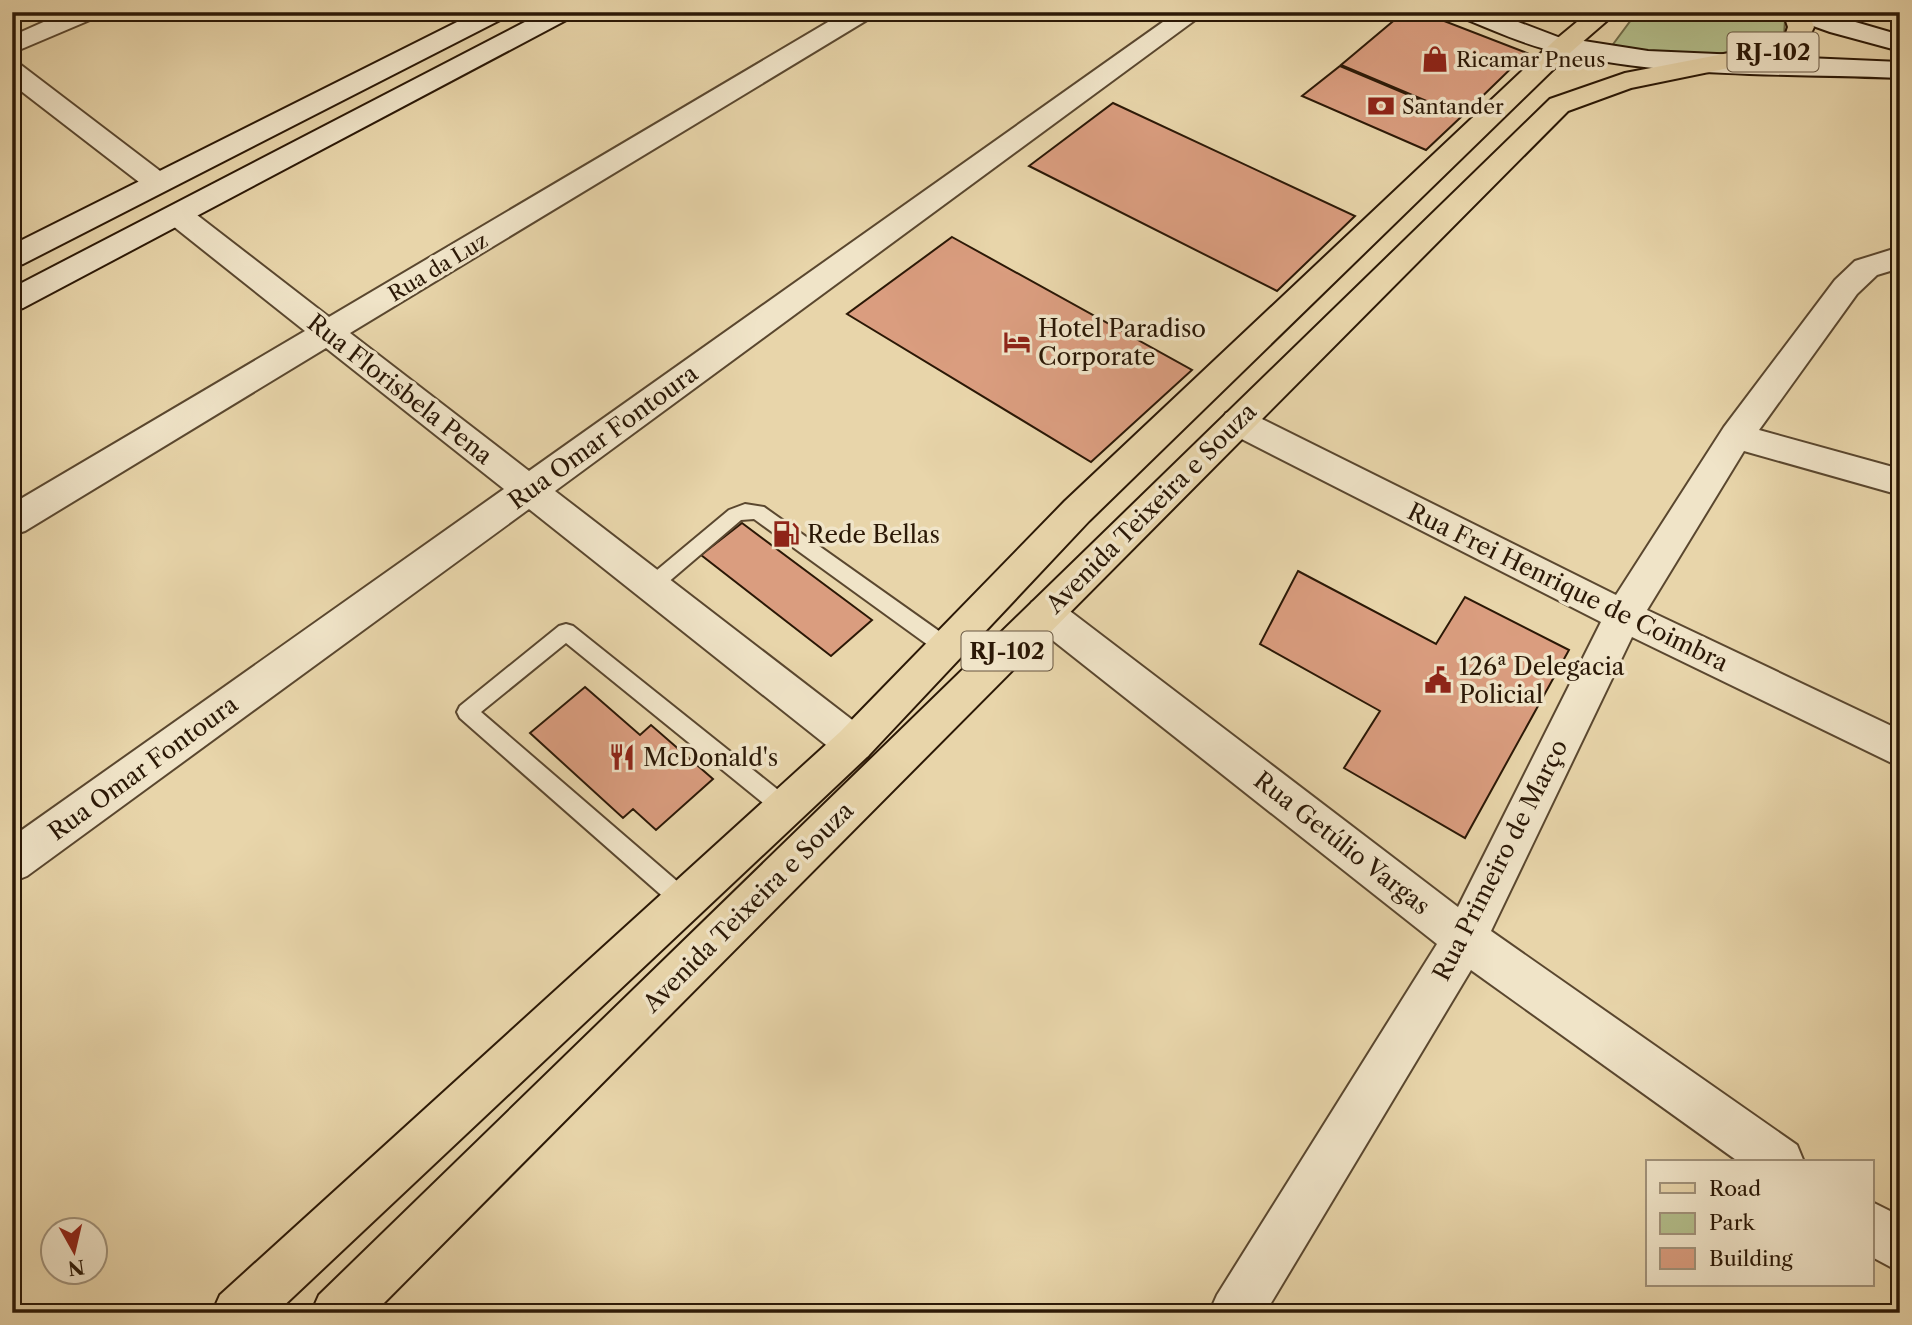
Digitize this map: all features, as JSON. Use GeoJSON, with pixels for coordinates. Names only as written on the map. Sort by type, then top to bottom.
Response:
{"type":"FeatureCollection","features":[{"type":"Feature","properties":{"kind":"main road","name":"Avenida Teixeira e Souza"},"geometry":{"type":"LineString","coordinates":[[239,1313],[854,744],[1087,502],[1563,46],[1605,12]]}},
{"type":"Feature","properties":{"kind":"main road","name":"Avenida Teixeira e Souza"},"geometry":{"type":"LineString","coordinates":[[337,1313],[1512,149],[1559,106],[1625,81],[1773,52],[1798,37],[1801,27],[1796,12]]}},
{"type":"Feature","properties":{"kind":"street"},"geometry":{"type":"LineString","coordinates":[[12,45],[88,12]]}},
{"type":"Feature","properties":{"kind":"street"},"geometry":{"type":"LineString","coordinates":[[12,257],[497,12]]}},
{"type":"Feature","properties":{"kind":"street","name":"Rua da Luz"},"geometry":{"type":"LineString","coordinates":[[12,521],[863,12]]}},
{"type":"Feature","properties":{"kind":"street","name":"Rua Omar Fontoura"},"geometry":{"type":"LineString","coordinates":[[12,862],[1194,12]]}},
{"type":"Feature","properties":{"kind":"street"},"geometry":{"type":"LineString","coordinates":[[1469,12],[1563,46],[1657,60],[1900,70]]}},
{"type":"Feature","properties":{"kind":"street"},"geometry":{"type":"LineString","coordinates":[[1796,12],[1900,43]]}},
{"type":"Feature","properties":{"kind":"street"},"geometry":{"type":"LineString","coordinates":[[12,301],[178,215],[548,15]]}},
{"type":"Feature","properties":{"kind":"street"},"geometry":{"type":"LineString","coordinates":[[12,71],[158,183]]}},
{"type":"Feature","properties":{"kind":"street","name":"Rua Florisbela Pena"},"geometry":{"type":"LineString","coordinates":[[178,215],[854,744]]}},
{"type":"Feature","properties":{"kind":"street","name":"Rua Primeiro de Março"},"geometry":{"type":"LineString","coordinates":[[1235,1313],[1465,939],[1623,616],[1736,436],[1846,287],[1866,268],[1900,257]]}},
{"type":"Feature","properties":{"kind":"street","name":"Rua Frei Henrique de Coimbra"},"geometry":{"type":"LineString","coordinates":[[1238,422],[1623,616],[1900,749]]}},
{"type":"Feature","properties":{"kind":"street"},"geometry":{"type":"LineString","coordinates":[[1736,436],[1900,482]]}},
{"type":"Feature","properties":{"kind":"street","name":"Rua Getúlio Vargas"},"geometry":{"type":"LineString","coordinates":[[1045,613],[1465,939],[1777,1160]]}},
{"type":"Feature","properties":{"kind":"street"},"geometry":{"type":"LineString","coordinates":[[1874,1228],[1900,1247]]}},
{"type":"Feature","properties":{"kind":"lane"},"geometry":{"type":"LineString","coordinates":[[652,584],[735,516],[745,511],[758,512],[946,647]]}},
{"type":"Feature","properties":{"kind":"lane"},"geometry":{"type":"LineString","coordinates":[[684,901],[467,712],[566,632],[785,808]]}},
{"type":"Feature","properties":{"kind":"green space"},"geometry":{"type":"Polygon","coordinates":[[[1637,12],[1775,12],[1785,20],[1784,36],[1744,52],[1722,55],[1677,56],[1611,47],[1637,12]]]}},
{"type":"Feature","properties":{"kind":"building","name":"Ricamar Pneus"},"geometry":{"type":"Polygon","coordinates":[[[1404,12],[1421,12],[1527,53],[1462,116],[1341,65],[1404,12]]]}},
{"type":"Feature","properties":{"kind":"building","name":"Santander"},"geometry":{"type":"Polygon","coordinates":[[[1340,66],[1461,117],[1426,150],[1302,96],[1340,66]]]}},
{"type":"Feature","properties":{"kind":"building"},"geometry":{"type":"Polygon","coordinates":[[[1113,103],[1355,216],[1277,291],[1029,166],[1113,103]]]}},
{"type":"Feature","properties":{"kind":"building","name":"Hotel Paradiso Corporate"},"geometry":{"type":"Polygon","coordinates":[[[952,237],[1192,370],[1091,462],[847,314],[952,237]]]}},
{"type":"Feature","properties":{"kind":"building"},"geometry":{"type":"Polygon","coordinates":[[[742,523],[872,620],[831,656],[701,555],[742,523]]]}},
{"type":"Feature","properties":{"kind":"building","name":"126ª Delegacia Policial"},"geometry":{"type":"Polygon","coordinates":[[[1298,571],[1436,644],[1465,597],[1569,650],[1465,838],[1344,768],[1380,711],[1260,644],[1298,571]]]}},
{"type":"Feature","properties":{"kind":"building","name":"McDonald's"},"geometry":{"type":"Polygon","coordinates":[[[585,687],[640,735],[651,725],[713,779],[656,830],[633,809],[623,818],[530,733],[585,687]]]}},
{"type":"Feature","properties":{"kind":"place","name":"Ricamar Pneus"},"geometry":{"type":"Point","coordinates":[1435,59]}},
{"type":"Feature","properties":{"kind":"place","name":"Santander"},"geometry":{"type":"Point","coordinates":[1381,106]}},
{"type":"Feature","properties":{"kind":"place","name":"Hotel Paradiso Corporate"},"geometry":{"type":"Point","coordinates":[1017,342]}},
{"type":"Feature","properties":{"kind":"place","name":"Rede Bellas"},"geometry":{"type":"Point","coordinates":[786,534]}},
{"type":"Feature","properties":{"kind":"place","name":"126ª Delegacia Policial"},"geometry":{"type":"Point","coordinates":[1438,680]}},
{"type":"Feature","properties":{"kind":"place","name":"McDonald's"},"geometry":{"type":"Point","coordinates":[622,757]}}]}
